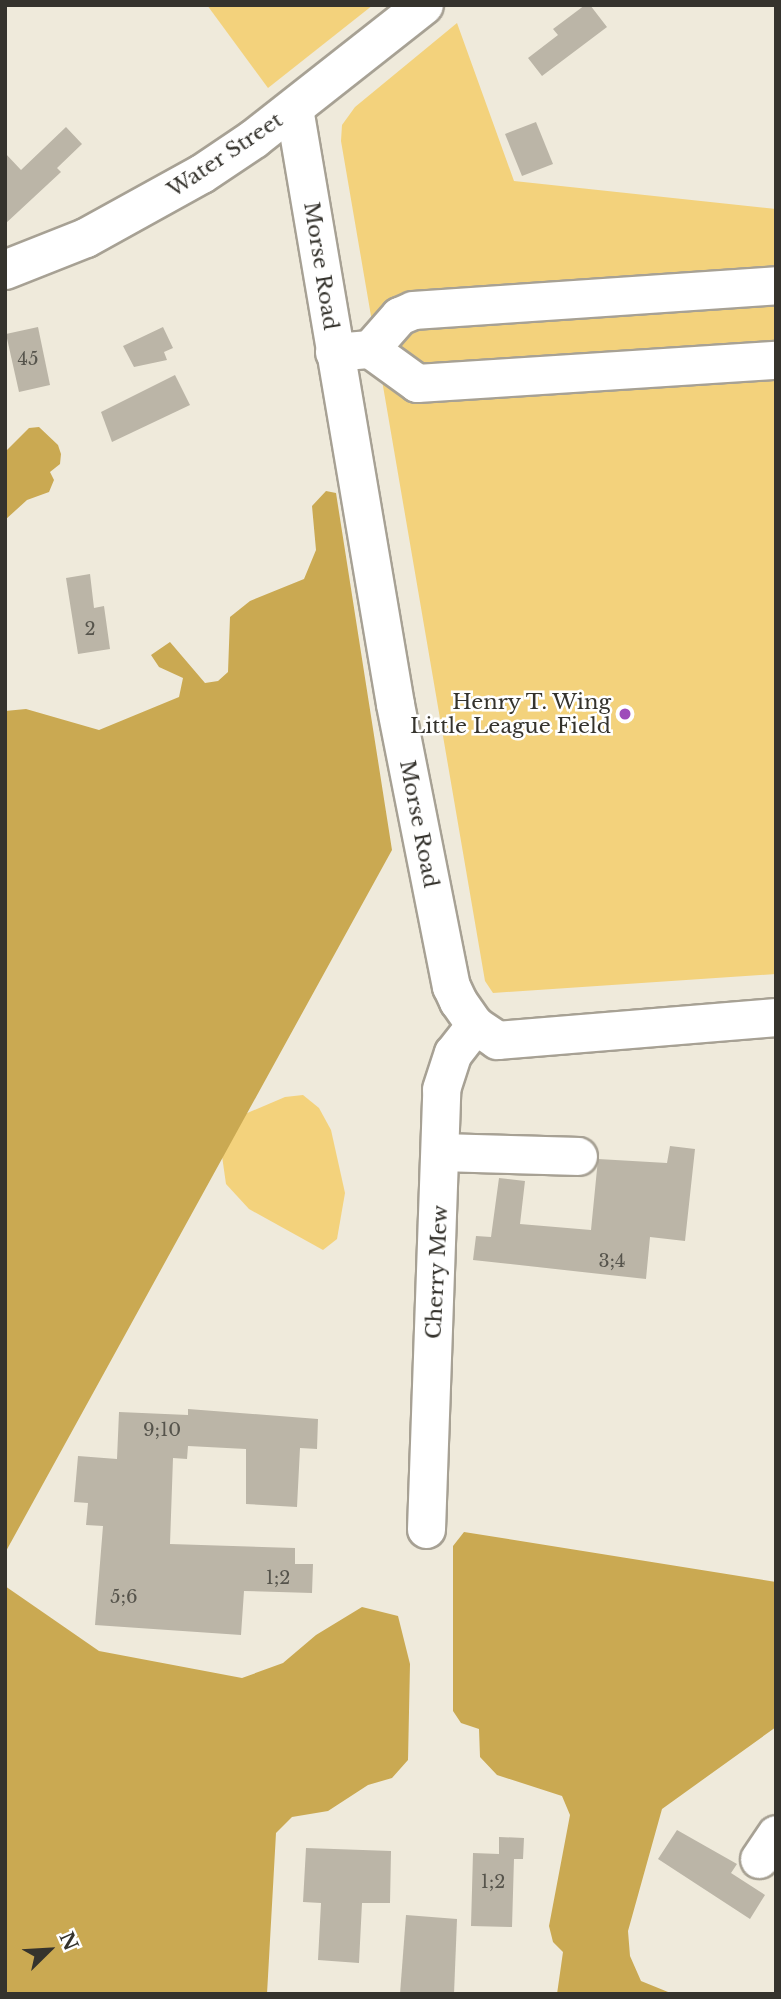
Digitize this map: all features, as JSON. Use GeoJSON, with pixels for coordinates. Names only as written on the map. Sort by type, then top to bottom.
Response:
{"type":"FeatureCollection","features":[{"type":"Feature","properties":{"kind":"main road","name":"Water Street"},"geometry":{"type":"LineString","coordinates":[[5,270],[142,210],[294,108],[424,5]]}},
{"type":"Feature","properties":{"kind":"street","name":"Morse Road"},"geometry":{"type":"LineString","coordinates":[[294,108],[395,704],[451,986],[475,1025]]}},
{"type":"Feature","properties":{"kind":"street"},"geometry":{"type":"LineString","coordinates":[[370,349],[399,316],[413,310],[776,285]]}},
{"type":"Feature","properties":{"kind":"street"},"geometry":{"type":"LineString","coordinates":[[334,352],[370,349],[417,383],[776,360]]}},
{"type":"Feature","properties":{"kind":"street"},"geometry":{"type":"LineString","coordinates":[[475,1025],[496,1040],[511,1041],[776,1017]]}},
{"type":"Feature","properties":{"kind":"street","name":"Cherry Mew"},"geometry":{"type":"LineString","coordinates":[[426,1529],[441,1152],[441,1089],[453,1053],[475,1025]]}},
{"type":"Feature","properties":{"kind":"street"},"geometry":{"type":"LineString","coordinates":[[441,1152],[578,1156]]}},
{"type":"Feature","properties":{"kind":"shaded area"},"geometry":{"type":"Polygon","coordinates":[[[207,5],[373,5],[268,88],[207,5]]]}},
{"type":"Feature","properties":{"kind":"shaded area"},"geometry":{"type":"Polygon","coordinates":[[[457,23],[514,181],[776,209],[776,974],[493,993],[485,981],[341,141],[342,125],[355,107],[457,23]]]}},
{"type":"Feature","properties":{"kind":"shaded area"},"geometry":{"type":"Polygon","coordinates":[[[39,427],[58,445],[60,464],[50,472],[54,480],[49,492],[27,500],[5,520],[5,452],[29,428],[39,427]]]}},
{"type":"Feature","properties":{"kind":"shaded area"},"geometry":{"type":"Polygon","coordinates":[[[326,491],[336,493],[392,850],[5,1553],[5,711],[26,709],[99,730],[179,697],[183,678],[159,667],[151,655],[170,642],[205,683],[218,681],[228,672],[230,617],[250,601],[304,579],[316,550],[312,506],[326,491]]]}},
{"type":"Feature","properties":{"kind":"shaded area"},"geometry":{"type":"Polygon","coordinates":[[[303,1095],[319,1108],[331,1130],[345,1193],[337,1239],[323,1250],[249,1209],[226,1184],[222,1156],[245,1114],[285,1097],[303,1095]]]}},
{"type":"Feature","properties":{"kind":"shaded area"},"geometry":{"type":"Polygon","coordinates":[[[464,1532],[776,1582],[776,1727],[662,1809],[628,1931],[630,1956],[641,1981],[673,1994],[557,1994],[563,1952],[553,1942],[549,1926],[570,1815],[562,1796],[497,1775],[480,1757],[479,1729],[461,1723],[453,1711],[453,1546],[464,1532]]]}},
{"type":"Feature","properties":{"kind":"shaded area"},"geometry":{"type":"Polygon","coordinates":[[[5,1586],[99,1651],[242,1678],[283,1663],[316,1635],[362,1607],[398,1616],[410,1664],[408,1760],[392,1778],[368,1785],[328,1811],[292,1817],[276,1833],[267,1994],[5,1994],[5,1586]]]}},
{"type":"Feature","properties":{"kind":"building"},"geometry":{"type":"Polygon","coordinates":[[[585,5],[590,5],[607,27],[542,76],[528,58],[558,35],[553,29],[585,5]]]}},
{"type":"Feature","properties":{"kind":"building"},"geometry":{"type":"Polygon","coordinates":[[[536,122],[553,164],[522,176],[505,134],[536,122]]]}},
{"type":"Feature","properties":{"kind":"building"},"geometry":{"type":"Polygon","coordinates":[[[66,127],[82,144],[57,168],[61,172],[5,224],[5,153],[21,170],[66,127]]]}},
{"type":"Feature","properties":{"kind":"building"},"geometry":{"type":"Polygon","coordinates":[[[38,327],[50,385],[19,392],[6,334],[38,327]]]}},
{"type":"Feature","properties":{"kind":"building"},"geometry":{"type":"Polygon","coordinates":[[[163,327],[173,348],[164,352],[167,360],[134,367],[123,346],[163,327]]]}},
{"type":"Feature","properties":{"kind":"building"},"geometry":{"type":"Polygon","coordinates":[[[175,375],[190,405],[112,442],[101,412],[175,375]]]}},
{"type":"Feature","properties":{"kind":"building"},"geometry":{"type":"Polygon","coordinates":[[[90,574],[94,608],[104,606],[110,649],[78,654],[66,578],[90,574]]]}},
{"type":"Feature","properties":{"kind":"building"},"geometry":{"type":"Polygon","coordinates":[[[670,1146],[695,1149],[685,1241],[650,1237],[646,1279],[473,1260],[476,1236],[491,1237],[499,1178],[525,1181],[520,1224],[591,1230],[598,1159],[667,1163],[670,1146]]]}},
{"type":"Feature","properties":{"kind":"building"},"geometry":{"type":"Polygon","coordinates":[[[188,1409],[318,1419],[317,1449],[300,1448],[297,1507],[246,1504],[246,1449],[188,1446],[187,1459],[173,1458],[170,1544],[295,1548],[295,1564],[313,1564],[312,1593],[244,1591],[241,1635],[95,1625],[103,1526],[86,1525],[88,1503],[74,1502],[78,1456],[117,1459],[119,1412],[188,1415],[188,1409]]]}},
{"type":"Feature","properties":{"kind":"building"},"geometry":{"type":"Polygon","coordinates":[[[677,1830],[737,1864],[731,1873],[765,1895],[750,1919],[658,1859],[677,1830]]]}},
{"type":"Feature","properties":{"kind":"building"},"geometry":{"type":"Polygon","coordinates":[[[499,1837],[524,1838],[523,1859],[514,1859],[512,1927],[471,1926],[473,1853],[499,1854],[499,1837]]]}},
{"type":"Feature","properties":{"kind":"building"},"geometry":{"type":"Polygon","coordinates":[[[306,1848],[391,1851],[390,1903],[362,1903],[359,1963],[318,1960],[321,1903],[303,1902],[306,1848]]]}},
{"type":"Feature","properties":{"kind":"building"},"geometry":{"type":"Polygon","coordinates":[[[406,1915],[457,1919],[454,1994],[400,1994],[406,1915]]]}},
{"type":"Feature","properties":{"kind":"place","name":"Henry T. Wing Little League Field"},"geometry":{"type":"Point","coordinates":[625,714]}}]}
